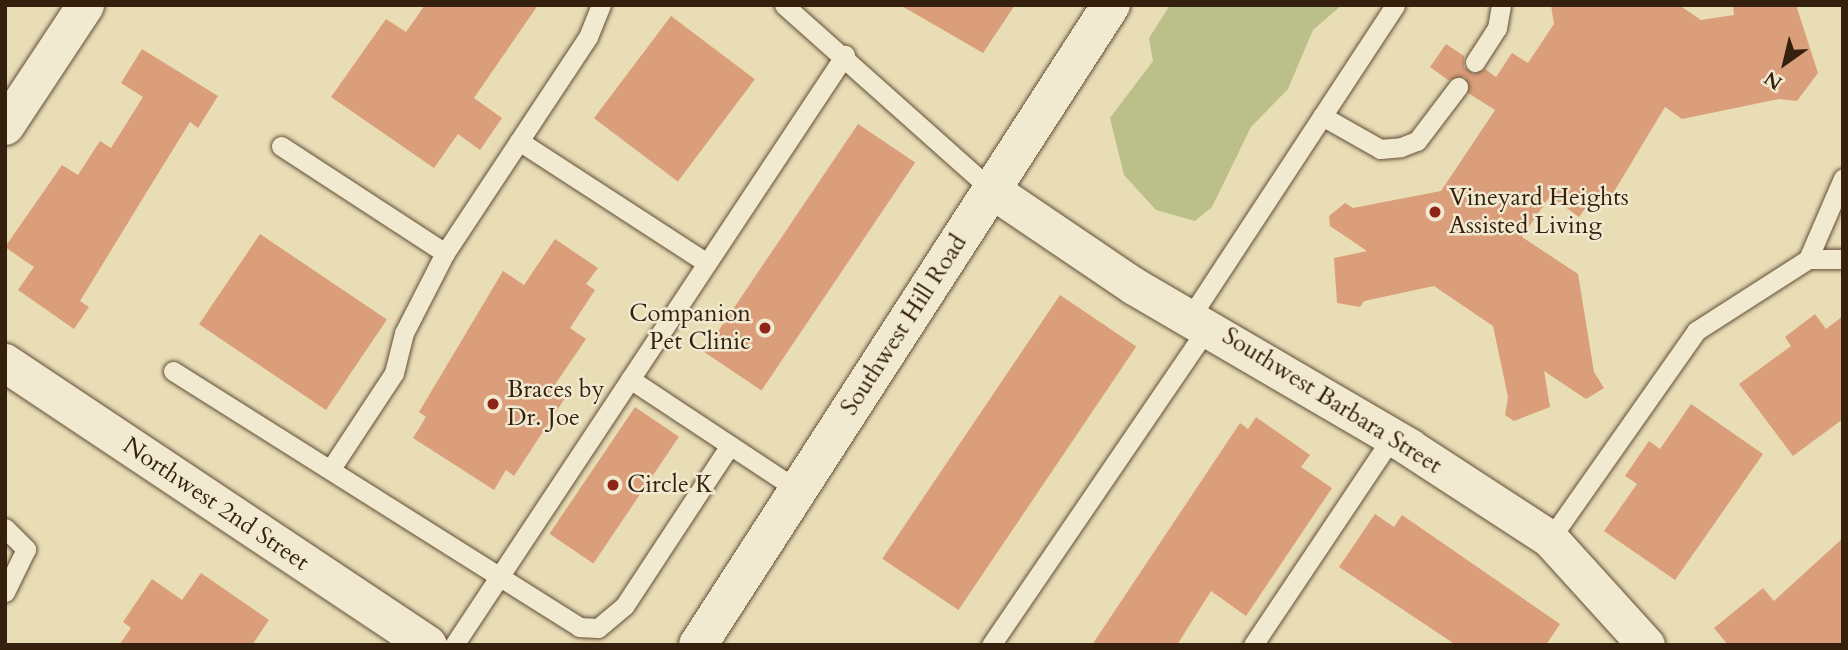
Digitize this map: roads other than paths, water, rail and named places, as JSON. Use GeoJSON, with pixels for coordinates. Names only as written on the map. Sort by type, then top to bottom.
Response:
{"type":"FeatureCollection","features":[{"type":"Feature","properties":{"kind":"street"},"geometry":{"type":"LineString","coordinates":[[7,119],[85,5]]}},
{"type":"Feature","properties":{"kind":"street","name":"Southwest Hill Road"},"geometry":{"type":"LineString","coordinates":[[698,645],[1111,5]]}},
{"type":"Feature","properties":{"kind":"street","name":"Southwest Barbara Street"},"geometry":{"type":"LineString","coordinates":[[992,190],[1134,286],[1200,321],[1392,437],[1550,539],[1646,645]]}},
{"type":"Feature","properties":{"kind":"street","name":"Northwest 2nd Street"},"geometry":{"type":"LineString","coordinates":[[5,363],[428,645]]}},
{"type":"Feature","properties":{"kind":"lane"},"geometry":{"type":"LineString","coordinates":[[332,467],[394,373],[404,333],[445,253],[588,37],[601,5]]}},
{"type":"Feature","properties":{"kind":"lane"},"geometry":{"type":"LineString","coordinates":[[784,5],[845,55],[992,190]]}},
{"type":"Feature","properties":{"kind":"lane"},"geometry":{"type":"LineString","coordinates":[[991,645],[1200,321],[1322,116],[1395,5]]}},
{"type":"Feature","properties":{"kind":"lane"},"geometry":{"type":"LineString","coordinates":[[1475,62],[1497,29],[1501,5]]}},
{"type":"Feature","properties":{"kind":"lane"},"geometry":{"type":"LineString","coordinates":[[454,645],[845,55]]}},
{"type":"Feature","properties":{"kind":"lane"},"geometry":{"type":"LineString","coordinates":[[1322,116],[1380,149],[1401,147],[1417,141],[1458,88]]}},
{"type":"Feature","properties":{"kind":"lane"},"geometry":{"type":"LineString","coordinates":[[519,141],[707,263]]}},
{"type":"Feature","properties":{"kind":"lane"},"geometry":{"type":"LineString","coordinates":[[281,146],[445,253]]}},
{"type":"Feature","properties":{"kind":"lane"},"geometry":{"type":"LineString","coordinates":[[1808,259],[1843,178]]}},
{"type":"Feature","properties":{"kind":"lane"},"geometry":{"type":"LineString","coordinates":[[1550,539],[1696,331],[1808,259],[1843,259]]}},
{"type":"Feature","properties":{"kind":"lane"},"geometry":{"type":"LineString","coordinates":[[173,372],[302,457],[332,467],[579,627],[598,628],[625,605],[730,445]]}},
{"type":"Feature","properties":{"kind":"lane"},"geometry":{"type":"LineString","coordinates":[[630,379],[798,490]]}},
{"type":"Feature","properties":{"kind":"lane"},"geometry":{"type":"LineString","coordinates":[[1253,645],[1392,437]]}},
{"type":"Feature","properties":{"kind":"lane"},"geometry":{"type":"LineString","coordinates":[[5,528],[26,549],[5,592]]}},
{"type":"Feature","properties":{"kind":"place","name":"Vineyard Heights Assisted Living"},"geometry":{"type":"Point","coordinates":[1435,212]}},
{"type":"Feature","properties":{"kind":"place","name":"Companion Pet Clinic"},"geometry":{"type":"Point","coordinates":[765,328]}},
{"type":"Feature","properties":{"kind":"place","name":"Braces by Dr. Joe"},"geometry":{"type":"Point","coordinates":[493,404]}},
{"type":"Feature","properties":{"kind":"place","name":"Circle K"},"geometry":{"type":"Point","coordinates":[613,485]}}]}
